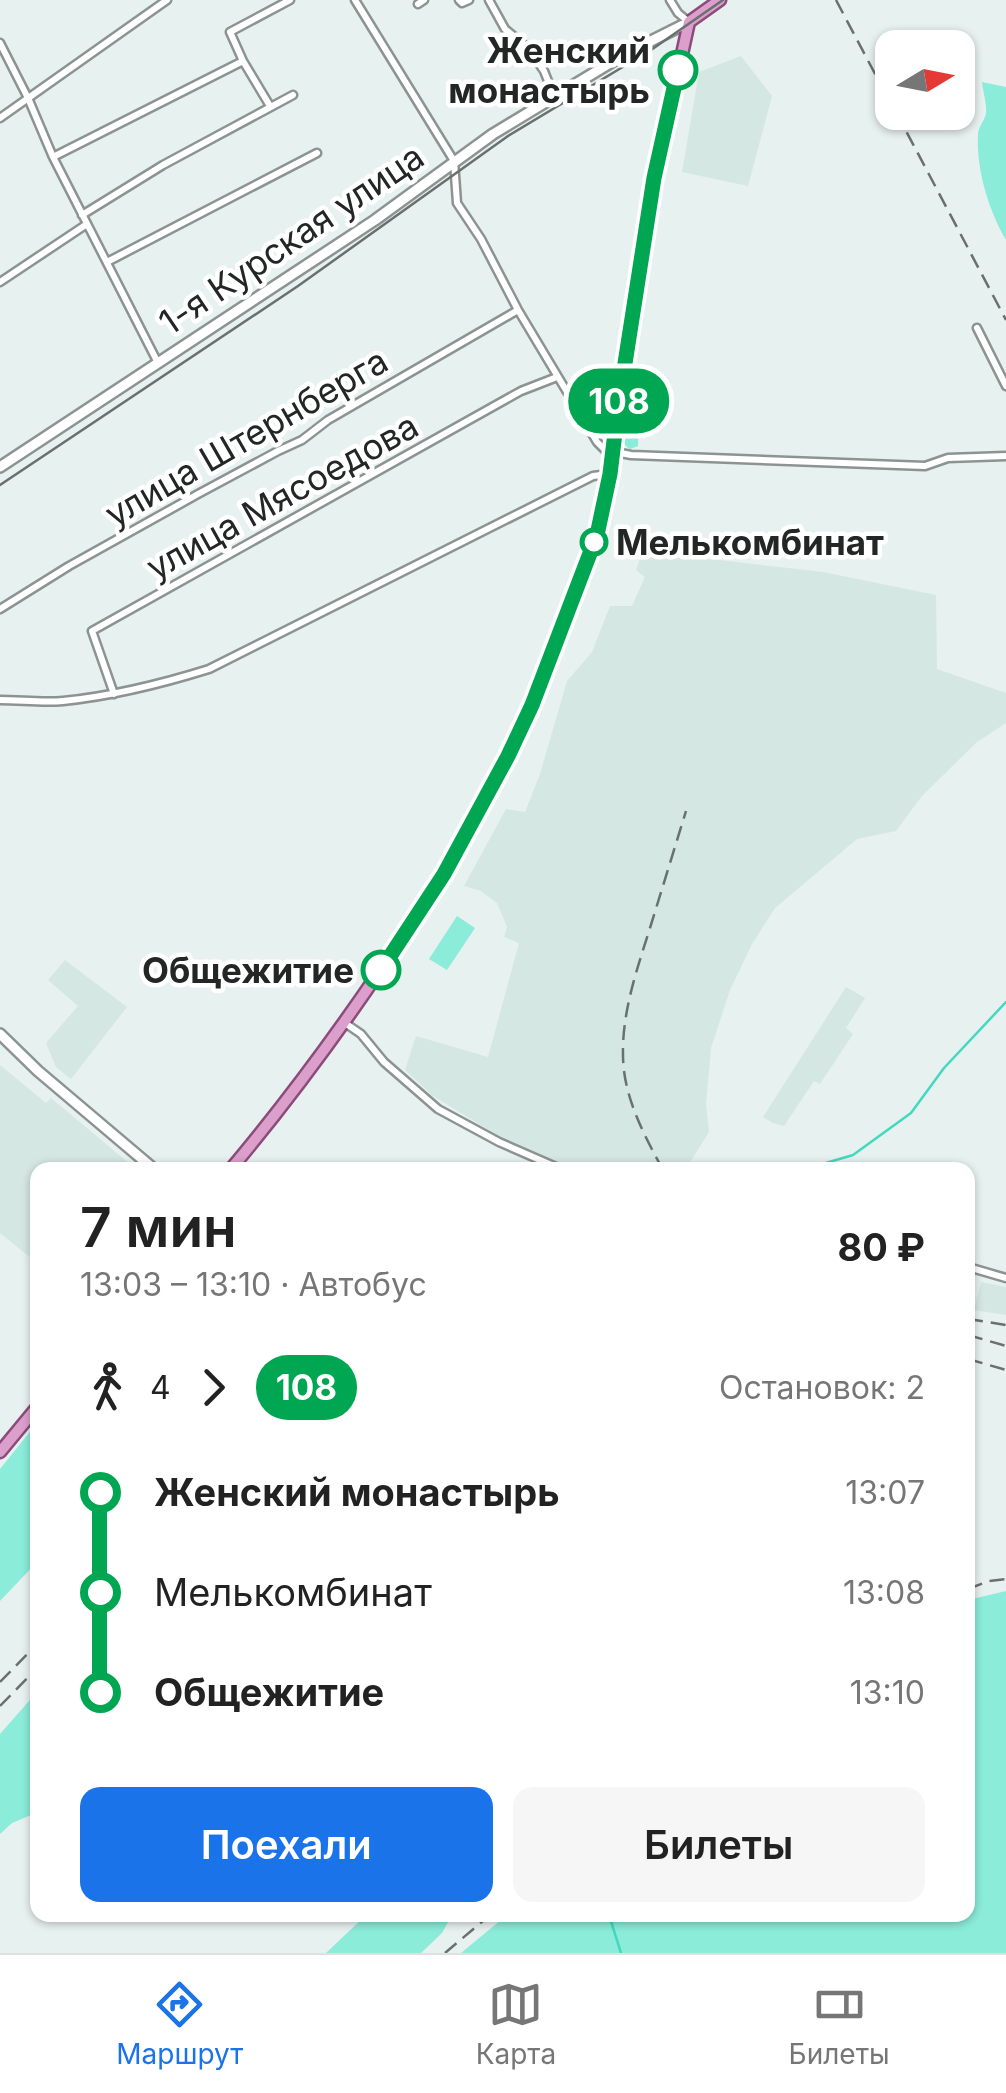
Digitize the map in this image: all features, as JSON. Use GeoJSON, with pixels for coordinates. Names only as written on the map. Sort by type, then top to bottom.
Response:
{"type":"FeatureCollection","features":[{"type":"Feature","properties":{"kind":"main road","name":"1-я Курская улица"},"geometry":{"type":"LineString","coordinates":[[689,22],[720,0]]}},
{"type":"Feature","properties":{"kind":"main road"},"geometry":{"type":"LineString","coordinates":[[237,1162],[345,1023],[444,874],[532,705],[601,519],[654,178],[689,22]]}},
{"type":"Feature","properties":{"kind":"main road"},"geometry":{"type":"LineString","coordinates":[[0,1452],[30,1416]]}},
{"type":"Feature","properties":{"kind":"street"},"geometry":{"type":"LineString","coordinates":[[0,118],[167,0]]}},
{"type":"Feature","properties":{"kind":"street"},"geometry":{"type":"LineString","coordinates":[[270,106],[230,32],[290,0]]}},
{"type":"Feature","properties":{"kind":"street"},"geometry":{"type":"LineString","coordinates":[[355,0],[454,161],[457,203],[557,377],[605,450],[925,466],[948,458],[1006,456]]}},
{"type":"Feature","properties":{"kind":"street"},"geometry":{"type":"LineString","coordinates":[[458,0],[469,0]]}},
{"type":"Feature","properties":{"kind":"street"},"geometry":{"type":"LineString","coordinates":[[489,0],[504,29],[529,48],[554,96]]}},
{"type":"Feature","properties":{"kind":"street"},"geometry":{"type":"LineString","coordinates":[[670,0],[689,22]]}},
{"type":"Feature","properties":{"kind":"street","name":"1-я Курская улица"},"geometry":{"type":"LineString","coordinates":[[0,467],[375,220],[454,161],[554,96],[689,22]]}},
{"type":"Feature","properties":{"kind":"street"},"geometry":{"type":"LineString","coordinates":[[0,44],[158,362]]}},
{"type":"Feature","properties":{"kind":"street"},"geometry":{"type":"LineString","coordinates":[[53,157],[243,61]]}},
{"type":"Feature","properties":{"kind":"street"},"geometry":{"type":"LineString","coordinates":[[82,215],[163,165],[292,95]]}},
{"type":"Feature","properties":{"kind":"street"},"geometry":{"type":"LineString","coordinates":[[107,262],[317,153]]}},
{"type":"Feature","properties":{"kind":"street"},"geometry":{"type":"LineString","coordinates":[[0,282],[87,224]]}},
{"type":"Feature","properties":{"kind":"street","name":"улица Штернберга"},"geometry":{"type":"LineString","coordinates":[[0,610],[117,539],[302,440],[328,420],[518,310]]}},
{"type":"Feature","properties":{"kind":"street"},"geometry":{"type":"LineString","coordinates":[[977,328],[1006,386]]}},
{"type":"Feature","properties":{"kind":"street","name":"улица Мясоедова"},"geometry":{"type":"LineString","coordinates":[[114,694],[92,631],[521,391],[557,377]]}},
{"type":"Feature","properties":{"kind":"street"},"geometry":{"type":"LineString","coordinates":[[0,700],[60,701],[114,694],[209,669],[593,476],[610,474]]}},
{"type":"Feature","properties":{"kind":"street"},"geometry":{"type":"LineString","coordinates":[[345,1023],[438,1108],[545,1162]]}},
{"type":"Feature","properties":{"kind":"street"},"geometry":{"type":"LineString","coordinates":[[0,1034],[146,1162]]}},
{"type":"Feature","properties":{"kind":"street"},"geometry":{"type":"LineString","coordinates":[[975,1268],[1006,1278]]}},
{"type":"Feature","properties":{"kind":"shaded area"},"geometry":{"type":"Polygon","coordinates":[[[741,56],[772,96],[748,186],[682,172],[699,72],[741,56]]]}},
{"type":"Feature","properties":{"kind":"shaded area"},"geometry":{"type":"Polygon","coordinates":[[[641,556],[720,560],[823,572],[936,595],[937,669],[1006,693],[1006,723],[977,742],[922,796],[896,831],[857,839],[775,908],[730,990],[711,1048],[706,1104],[709,1132],[690,1162],[557,1162],[505,1140],[433,1096],[405,1070],[416,1036],[488,1057],[519,943],[504,937],[507,927],[497,903],[481,891],[464,886],[506,809],[525,812],[567,681],[592,652],[610,606],[632,606],[645,577],[636,570],[641,556]]]}},
{"type":"Feature","properties":{"kind":"shaded area"},"geometry":{"type":"Polygon","coordinates":[[[65,960],[127,1007],[71,1079],[56,1067],[46,1043],[78,1006],[48,980],[65,960]]]}},
{"type":"Feature","properties":{"kind":"shaded area"},"geometry":{"type":"Polygon","coordinates":[[[846,987],[865,998],[846,1028],[853,1034],[820,1084],[814,1081],[784,1126],[773,1123],[763,1117],[846,987]]]}},
{"type":"Feature","properties":{"kind":"shaded area"},"geometry":{"type":"Polygon","coordinates":[[[0,1065],[46,1103],[51,1098],[127,1162],[30,1162],[30,1257],[0,1233],[0,1065]]]}},
{"type":"Feature","properties":{"kind":"shaded area"},"geometry":{"type":"Polygon","coordinates":[[[981,1282],[1006,1287],[1006,1315],[975,1310],[981,1282]]]}},
{"type":"Feature","properties":{"kind":"green space"},"geometry":{"type":"Polygon","coordinates":[[[982,82],[1006,87],[1006,240],[981,176],[978,132],[986,110],[982,82]]]}},
{"type":"Feature","properties":{"kind":"green space"},"geometry":{"type":"Polygon","coordinates":[[[628,417],[638,434],[638,446],[630,449],[622,436],[628,417]]]}},
{"type":"Feature","properties":{"kind":"green space"},"geometry":{"type":"Polygon","coordinates":[[[457,916],[475,928],[447,970],[429,959],[457,916]]]}},
{"type":"Feature","properties":{"kind":"green space"},"geometry":{"type":"Polygon","coordinates":[[[30,1432],[30,1569],[0,1601],[0,1469],[30,1432]]]}},
{"type":"Feature","properties":{"kind":"green space"},"geometry":{"type":"Polygon","coordinates":[[[1006,1591],[1006,1953],[461,1953],[499,1922],[975,1922],[975,1598],[1006,1591]]]}},
{"type":"Feature","properties":{"kind":"green space"},"geometry":{"type":"Polygon","coordinates":[[[30,1700],[30,1815],[12,1823],[0,1834],[0,1734],[30,1700]]]}},
{"type":"Feature","properties":{"kind":"green space"},"geometry":{"type":"Polygon","coordinates":[[[359,1922],[448,1922],[421,1953],[326,1953],[359,1922]]]}},
{"type":"Feature","properties":{"kind":"waterway"},"geometry":{"type":"LineString","coordinates":[[829,1162],[853,1155],[911,1113],[944,1068],[1006,1002]]}},
{"type":"Feature","properties":{"kind":"waterway"},"geometry":{"type":"LineString","coordinates":[[611,1922],[621,1953]]}},
{"type":"Feature","properties":{"kind":"tram line"},"geometry":{"type":"LineString","coordinates":[[0,485],[298,286],[508,136],[651,50],[723,0]]}},
{"type":"Feature","properties":{"kind":"railway"},"geometry":{"type":"LineString","coordinates":[[836,0],[875,74]]}},
{"type":"Feature","properties":{"kind":"railway"},"geometry":{"type":"LineString","coordinates":[[906,130],[1006,320]]}},
{"type":"Feature","properties":{"kind":"railway"},"geometry":{"type":"LineString","coordinates":[[659,1162],[631,1100],[624,1070],[623,1039],[635,975],[686,811]]}},
{"type":"Feature","properties":{"kind":"railway"},"geometry":{"type":"LineString","coordinates":[[975,1320],[1006,1325]]}},
{"type":"Feature","properties":{"kind":"railway"},"geometry":{"type":"LineString","coordinates":[[975,1337],[1006,1346]]}},
{"type":"Feature","properties":{"kind":"railway"},"geometry":{"type":"LineString","coordinates":[[975,1361],[1006,1370]]}},
{"type":"Feature","properties":{"kind":"railway"},"geometry":{"type":"LineString","coordinates":[[975,1586],[1006,1579]]}},
{"type":"Feature","properties":{"kind":"railway"},"geometry":{"type":"LineString","coordinates":[[0,1682],[30,1651]]}},
{"type":"Feature","properties":{"kind":"railway"},"geometry":{"type":"LineString","coordinates":[[0,1706],[30,1675]]}},
{"type":"Feature","properties":{"kind":"railway"},"geometry":{"type":"LineString","coordinates":[[445,1953],[482,1922]]}},
{"type":"Feature","properties":{"kind":"bus line","name":"108"},"geometry":{"type":"LineString","coordinates":[[381,970],[444,874],[508,756],[532,705],[597,535],[610,474],[654,178],[678,70]]}},
{"type":"Feature","properties":{"kind":"place","name":"Женский монастырь"},"geometry":{"type":"Point","coordinates":[678,70]}},
{"type":"Feature","properties":{"kind":"place","name":"Мелькомбинат"},"geometry":{"type":"Point","coordinates":[594,542]}},
{"type":"Feature","properties":{"kind":"place","name":"Общежитие"},"geometry":{"type":"Point","coordinates":[381,970]}}]}
